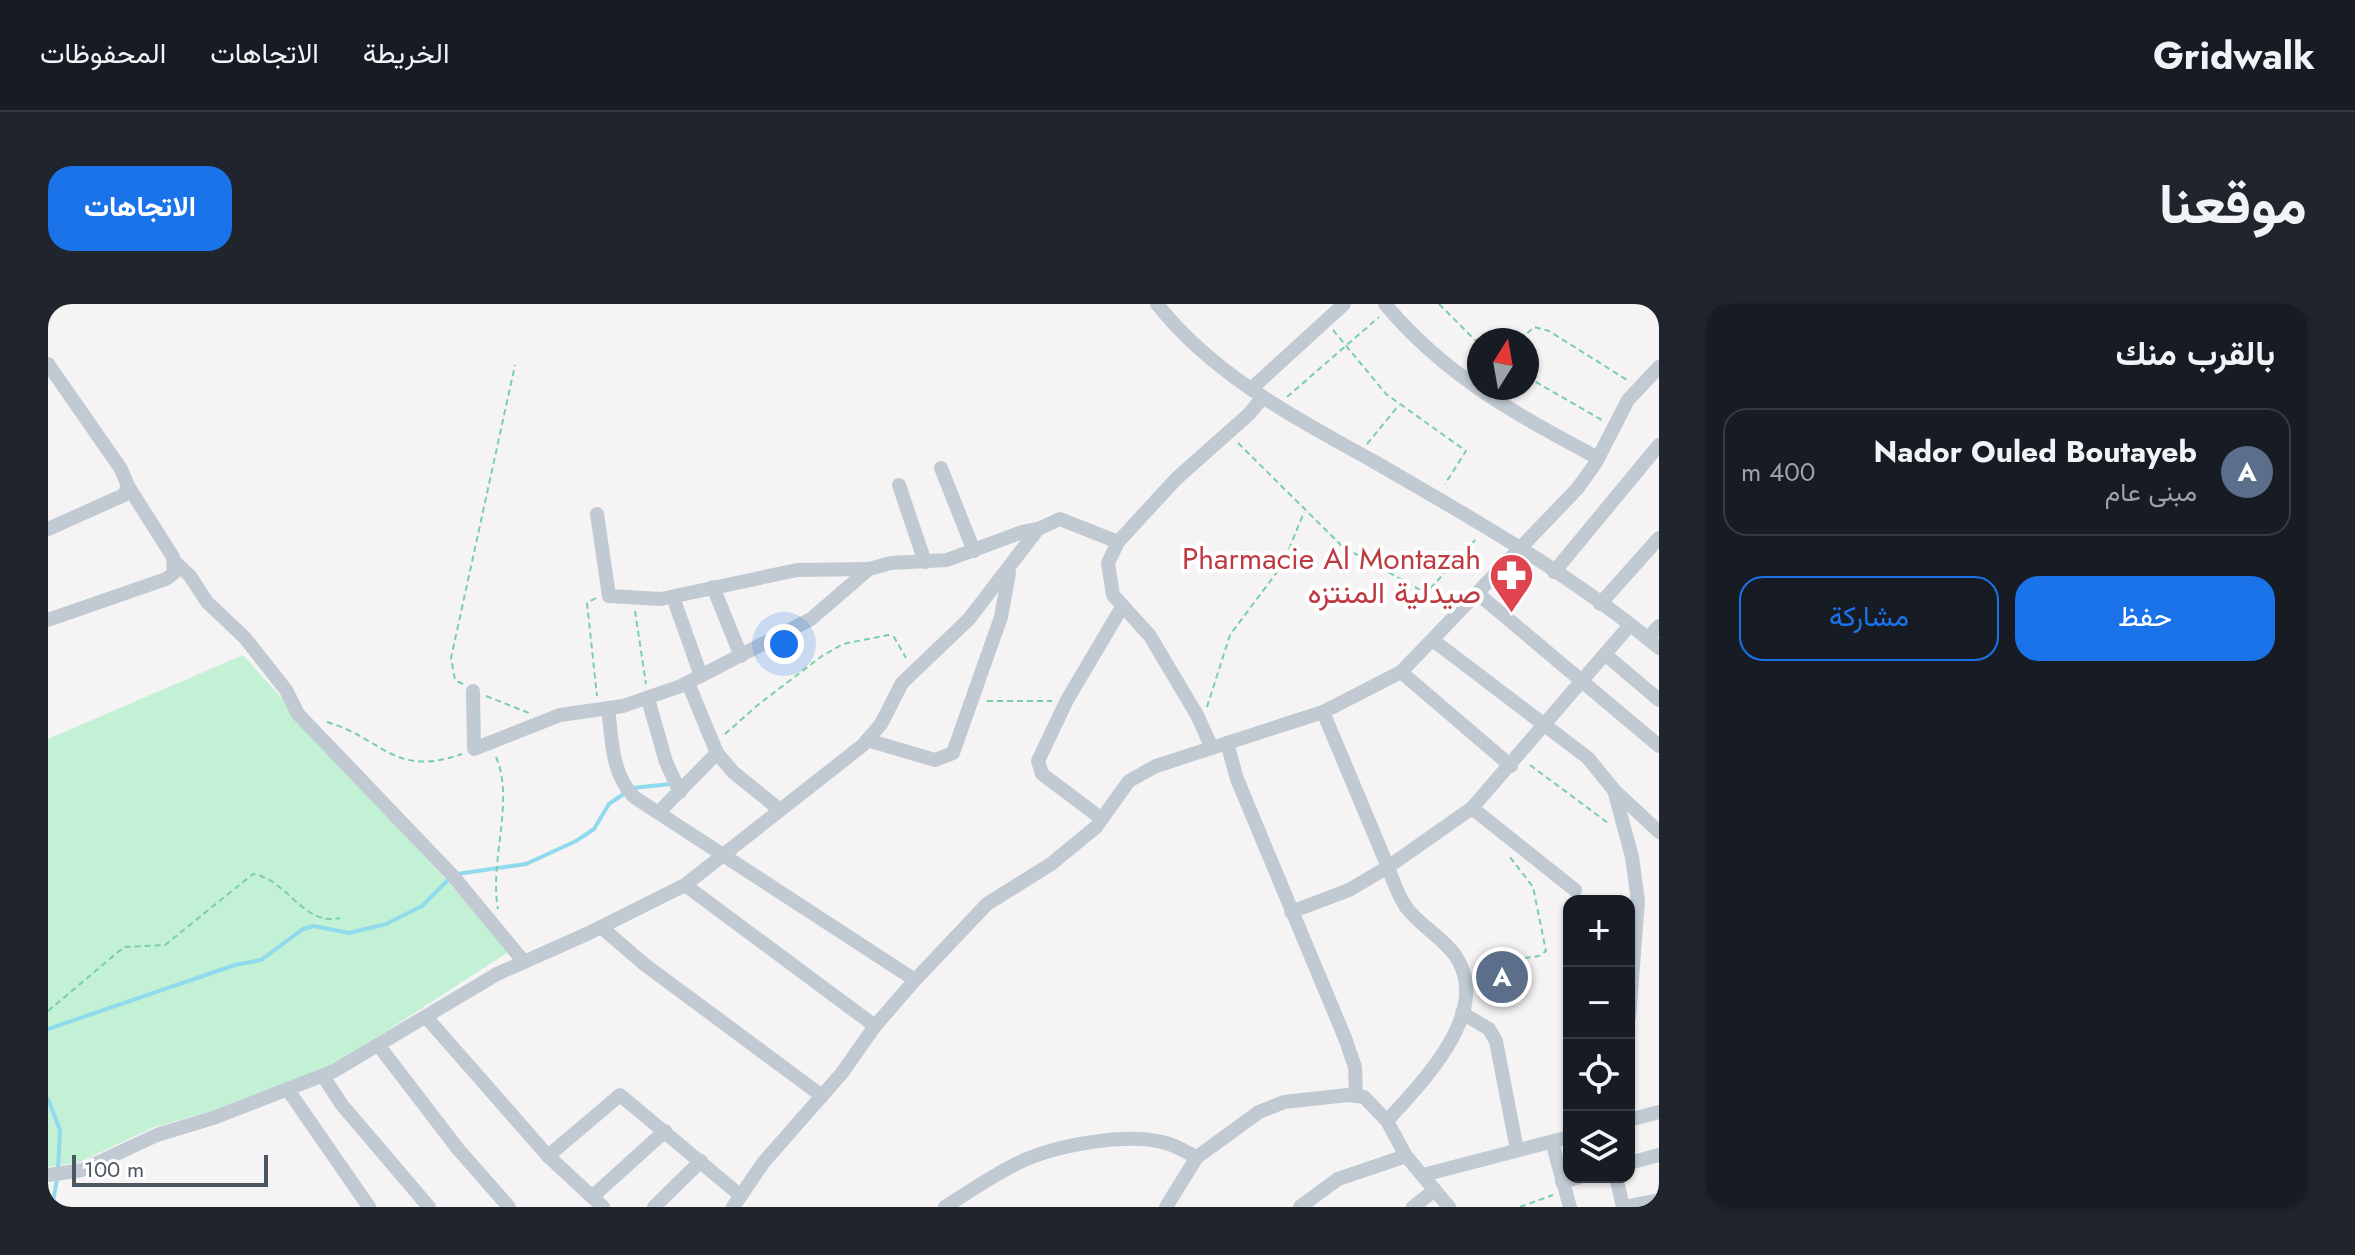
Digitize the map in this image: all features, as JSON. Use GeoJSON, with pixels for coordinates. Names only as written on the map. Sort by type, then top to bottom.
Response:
{"type":"FeatureCollection","features":[{"type":"Feature","properties":{"kind":"street"},"geometry":{"type":"LineString","coordinates":[[1157,304],[1185,336],[1276,406],[1521,550],[1653,643],[1659,626]]}},
{"type":"Feature","properties":{"kind":"street"},"geometry":{"type":"LineString","coordinates":[[1212,748],[1197,715],[1150,636],[1113,595],[1107,572],[1112,551],[1176,479],[1227,432],[1257,393],[1325,320],[1344,304]]}},
{"type":"Feature","properties":{"kind":"street"},"geometry":{"type":"LineString","coordinates":[[1387,306],[1428,350],[1486,397],[1598,458]]}},
{"type":"Feature","properties":{"kind":"street"},"geometry":{"type":"LineString","coordinates":[[48,364],[121,469],[128,486],[174,561],[190,576],[207,602],[245,638],[286,690],[298,714],[497,926],[524,962]]}},
{"type":"Feature","properties":{"kind":"street"},"geometry":{"type":"LineString","coordinates":[[548,1156],[617,1095],[625,1098],[701,1161],[737,1201],[763,1163],[822,1096],[875,1026],[915,980],[987,904],[1051,864],[1102,819],[1129,781],[1140,774],[1212,748],[1323,712],[1401,672],[1577,489],[1598,458],[1613,426],[1639,388],[1659,367]]}},
{"type":"Feature","properties":{"kind":"street"},"geometry":{"type":"LineString","coordinates":[[1554,572],[1659,445]]}},
{"type":"Feature","properties":{"kind":"street"},"geometry":{"type":"LineString","coordinates":[[941,468],[974,551]]}},
{"type":"Feature","properties":{"kind":"street"},"geometry":{"type":"LineString","coordinates":[[899,485],[925,562]]}},
{"type":"Feature","properties":{"kind":"street"},"geometry":{"type":"LineString","coordinates":[[48,529],[124,495],[128,486]]}},
{"type":"Feature","properties":{"kind":"street"},"geometry":{"type":"LineString","coordinates":[[597,514],[609,596],[633,598],[673,597],[797,570],[869,569],[891,563],[947,560],[1060,519],[1118,542]]}},
{"type":"Feature","properties":{"kind":"street"},"geometry":{"type":"LineString","coordinates":[[48,1175],[70,1173],[157,1135],[323,1076],[379,1046],[497,974],[685,885],[867,740],[881,724],[902,683],[969,619],[1038,529]]}},
{"type":"Feature","properties":{"kind":"street"},"geometry":{"type":"LineString","coordinates":[[1600,604],[1659,538]]}},
{"type":"Feature","properties":{"kind":"street"},"geometry":{"type":"LineString","coordinates":[[48,620],[166,579],[174,573],[174,561]]}},
{"type":"Feature","properties":{"kind":"street"},"geometry":{"type":"LineString","coordinates":[[867,740],[935,760],[947,758],[958,743],[974,701],[1001,617],[1010,568]]}},
{"type":"Feature","properties":{"kind":"street"},"geometry":{"type":"LineString","coordinates":[[473,691],[474,749],[545,720],[648,699],[811,619],[869,569]]}},
{"type":"Feature","properties":{"kind":"street"},"geometry":{"type":"LineString","coordinates":[[713,587],[741,656]]}},
{"type":"Feature","properties":{"kind":"street"},"geometry":{"type":"LineString","coordinates":[[1477,593],[1659,746]]}},
{"type":"Feature","properties":{"kind":"street"},"geometry":{"type":"LineString","coordinates":[[673,597],[716,751],[733,772],[780,810]]}},
{"type":"Feature","properties":{"kind":"street"},"geometry":{"type":"LineString","coordinates":[[1102,819],[1049,781],[1039,767],[1040,752],[1122,607]]}},
{"type":"Feature","properties":{"kind":"street"},"geometry":{"type":"LineString","coordinates":[[1291,912],[1349,890],[1388,867],[1472,808],[1607,656],[1630,625]]}},
{"type":"Feature","properties":{"kind":"street"},"geometry":{"type":"LineString","coordinates":[[1434,641],[1596,765],[1614,790],[1659,832]]}},
{"type":"Feature","properties":{"kind":"street"},"geometry":{"type":"LineString","coordinates":[[1607,656],[1659,700]]}},
{"type":"Feature","properties":{"kind":"street"},"geometry":{"type":"LineString","coordinates":[[1401,672],[1515,761]]}},
{"type":"Feature","properties":{"kind":"street"},"geometry":{"type":"LineString","coordinates":[[648,699],[666,762],[680,792]]}},
{"type":"Feature","properties":{"kind":"street"},"geometry":{"type":"LineString","coordinates":[[603,708],[616,768],[623,785],[634,797],[915,980]]}},
{"type":"Feature","properties":{"kind":"street"},"geometry":{"type":"LineString","coordinates":[[1323,712],[1407,909],[1443,941],[1462,968],[1462,1013],[1450,1047],[1387,1121]]}},
{"type":"Feature","properties":{"kind":"street"},"geometry":{"type":"LineString","coordinates":[[1227,743],[1237,779],[1355,1067],[1356,1095]]}},
{"type":"Feature","properties":{"kind":"street"},"geometry":{"type":"LineString","coordinates":[[659,812],[716,751]]}},
{"type":"Feature","properties":{"kind":"street"},"geometry":{"type":"LineString","coordinates":[[1614,790],[1638,901],[1633,967]]}},
{"type":"Feature","properties":{"kind":"street"},"geometry":{"type":"LineString","coordinates":[[1472,808],[1575,890]]}},
{"type":"Feature","properties":{"kind":"street"},"geometry":{"type":"LineString","coordinates":[[685,885],[875,1026]]}},
{"type":"Feature","properties":{"kind":"street"},"geometry":{"type":"LineString","coordinates":[[601,927],[644,964],[822,1096]]}},
{"type":"Feature","properties":{"kind":"street"},"geometry":{"type":"LineString","coordinates":[[1462,1013],[1489,1029],[1496,1041],[1517,1150]]}},
{"type":"Feature","properties":{"kind":"street"},"geometry":{"type":"LineString","coordinates":[[426,1017],[548,1156],[597,1202],[665,1131]]}},
{"type":"Feature","properties":{"kind":"street"},"geometry":{"type":"LineString","coordinates":[[379,1046],[458,1149],[509,1207]]}},
{"type":"Feature","properties":{"kind":"street"},"geometry":{"type":"LineString","coordinates":[[323,1076],[342,1105],[429,1207]]}},
{"type":"Feature","properties":{"kind":"street"},"geometry":{"type":"LineString","coordinates":[[288,1090],[369,1207]]}},
{"type":"Feature","properties":{"kind":"street"},"geometry":{"type":"LineString","coordinates":[[1166,1207],[1177,1184],[1197,1157],[1269,1107],[1356,1095],[1364,1097],[1387,1121],[1406,1156],[1449,1207]]}},
{"type":"Feature","properties":{"kind":"street"},"geometry":{"type":"LineString","coordinates":[[1635,1118],[1659,1112]]}},
{"type":"Feature","properties":{"kind":"street"},"geometry":{"type":"LineString","coordinates":[[1423,1175],[1563,1139]]}},
{"type":"Feature","properties":{"kind":"street"},"geometry":{"type":"LineString","coordinates":[[945,1207],[1017,1163],[1058,1149],[1102,1141],[1143,1140],[1168,1143],[1197,1157]]}},
{"type":"Feature","properties":{"kind":"street"},"geometry":{"type":"LineString","coordinates":[[1552,1142],[1570,1207]]}},
{"type":"Feature","properties":{"kind":"street"},"geometry":{"type":"LineString","coordinates":[[1635,1161],[1659,1155]]}},
{"type":"Feature","properties":{"kind":"street"},"geometry":{"type":"LineString","coordinates":[[1300,1207],[1317,1202],[1338,1179],[1406,1156]]}},
{"type":"Feature","properties":{"kind":"street"},"geometry":{"type":"LineString","coordinates":[[654,1207],[701,1161]]}},
{"type":"Feature","properties":{"kind":"street"},"geometry":{"type":"LineString","coordinates":[[1563,1187],[1570,1183]]}},
{"type":"Feature","properties":{"kind":"street"},"geometry":{"type":"LineString","coordinates":[[1617,1183],[1623,1207],[1659,1200]]}},
{"type":"Feature","properties":{"kind":"street"},"geometry":{"type":"LineString","coordinates":[[1413,1207],[1435,1190]]}},
{"type":"Feature","properties":{"kind":"path"},"geometry":{"type":"LineString","coordinates":[[1439,304],[1467,332]]}},
{"type":"Feature","properties":{"kind":"path"},"geometry":{"type":"LineString","coordinates":[[1276,406],[1387,306]]}},
{"type":"Feature","properties":{"kind":"path"},"geometry":{"type":"LineString","coordinates":[[1325,320],[1376,383],[1399,404],[1466,451],[1434,499]]}},
{"type":"Feature","properties":{"kind":"path"},"geometry":{"type":"LineString","coordinates":[[1539,328],[1549,331],[1639,388]]}},
{"type":"Feature","properties":{"kind":"path"},"geometry":{"type":"LineString","coordinates":[[515,365],[451,658],[455,680],[473,691],[545,720]]}},
{"type":"Feature","properties":{"kind":"path"},"geometry":{"type":"LineString","coordinates":[[1539,384],[1613,426]]}},
{"type":"Feature","properties":{"kind":"path"},"geometry":{"type":"LineString","coordinates":[[1359,454],[1399,404]]}},
{"type":"Feature","properties":{"kind":"path"},"geometry":{"type":"LineString","coordinates":[[1227,432],[1304,511],[1366,563],[1426,593],[1456,615]]}},
{"type":"Feature","properties":{"kind":"path"},"geometry":{"type":"LineString","coordinates":[[1197,715],[1210,704],[1230,635],[1283,564],[1304,511]]}},
{"type":"Feature","properties":{"kind":"path"},"geometry":{"type":"LineString","coordinates":[[1426,593],[1484,529]]}},
{"type":"Feature","properties":{"kind":"path"},"geometry":{"type":"LineString","coordinates":[[603,708],[587,603],[590,598],[609,596]]}},
{"type":"Feature","properties":{"kind":"path"},"geometry":{"type":"LineString","coordinates":[[633,598],[648,699]]}},
{"type":"Feature","properties":{"kind":"path"},"geometry":{"type":"LineString","coordinates":[[716,751],[759,704],[843,644],[878,636],[894,637],[912,673]]}},
{"type":"Feature","properties":{"kind":"path"},"geometry":{"type":"LineString","coordinates":[[974,701],[1067,700]]}},
{"type":"Feature","properties":{"kind":"path"},"geometry":{"type":"LineString","coordinates":[[324,722],[410,762],[437,763],[474,749]]}},
{"type":"Feature","properties":{"kind":"path"},"geometry":{"type":"LineString","coordinates":[[489,741],[499,762],[501,778],[493,885],[499,913],[497,926]]}},
{"type":"Feature","properties":{"kind":"path"},"geometry":{"type":"LineString","coordinates":[[1515,761],[1625,836]]}},
{"type":"Feature","properties":{"kind":"path"},"geometry":{"type":"LineString","coordinates":[[1462,968],[1539,956],[1546,951],[1529,878],[1507,855]]}},
{"type":"Feature","properties":{"kind":"path"},"geometry":{"type":"LineString","coordinates":[[48,1011],[124,947],[156,948],[165,945],[253,874],[273,882],[315,916],[340,918]]}},
{"type":"Feature","properties":{"kind":"path"},"geometry":{"type":"LineString","coordinates":[[1520,1207],[1563,1187]]}},
{"type":"Feature","properties":{"kind":"green space"},"geometry":{"type":"Polygon","coordinates":[[[243,655],[510,951],[331,1067],[235,1104],[152,1128],[80,1162],[48,1167],[48,739],[243,655]]]}},
{"type":"Feature","properties":{"kind":"waterway"},"geometry":{"type":"LineString","coordinates":[[632,788],[671,784]]}},
{"type":"Feature","properties":{"kind":"waterway"},"geometry":{"type":"LineString","coordinates":[[457,874],[526,864],[576,841],[594,829],[609,804],[625,793]]}},
{"type":"Feature","properties":{"kind":"waterway"},"geometry":{"type":"LineString","coordinates":[[48,1029],[235,965],[261,960],[303,929],[314,926],[349,933],[386,924],[422,906],[450,878]]}},
{"type":"Feature","properties":{"kind":"waterway"},"geometry":{"type":"LineString","coordinates":[[48,1099],[60,1130],[58,1170]]}},
{"type":"Feature","properties":{"kind":"waterway"},"geometry":{"type":"LineString","coordinates":[[52,1207],[57,1179]]}},
{"type":"Feature","properties":{"kind":"place","name":"Pharmacie Al Montazah صيدلية المنتزه"},"geometry":{"type":"Point","coordinates":[1512,615]}},
{"type":"Feature","properties":{"kind":"place","name":"Nador Ouled Boutayeb"},"geometry":{"type":"Point","coordinates":[1502,977]}}]}
